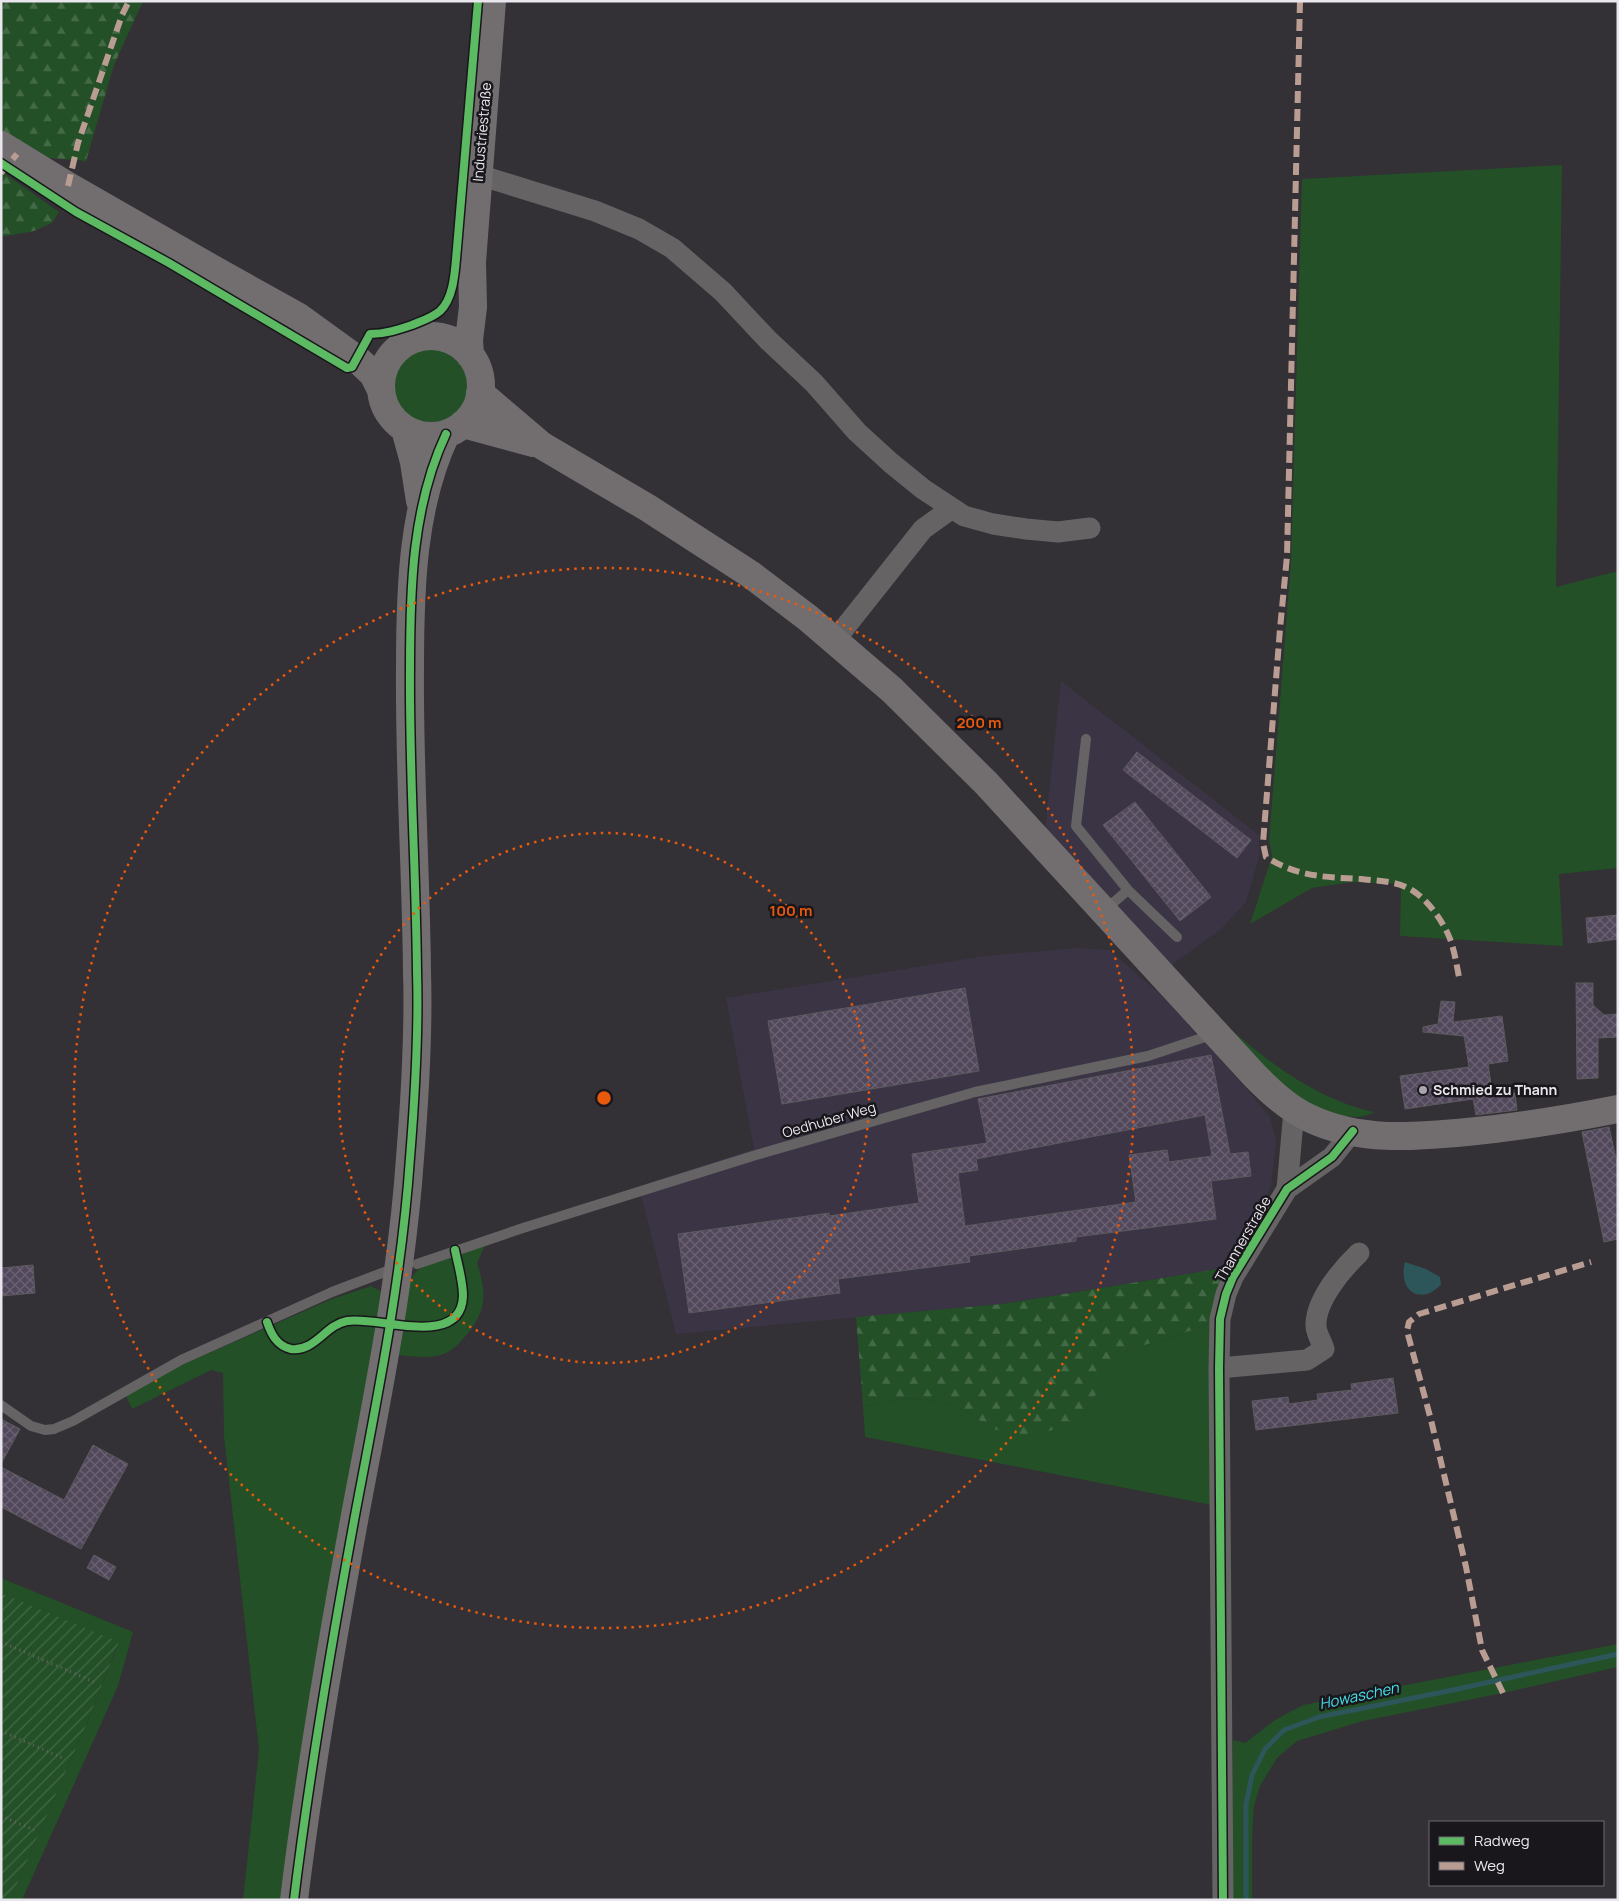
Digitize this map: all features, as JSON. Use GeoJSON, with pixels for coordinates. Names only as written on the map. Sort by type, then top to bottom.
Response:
{"type":"FeatureCollection","features":[{"type":"Feature","properties":{"kind":"main road","name":"Industriestraße"},"geometry":{"type":"LineString","coordinates":[[470,356],[469,340],[473,307],[472,262],[492,1]]}},
{"type":"Feature","properties":{"kind":"main road"},"geometry":{"type":"LineString","coordinates":[[1,145],[101,205],[299,317],[365,345],[387,349],[399,347],[416,338],[435,336],[448,340],[460,346],[470,356],[480,376],[480,393],[476,408],[454,429],[440,447],[421,507],[415,558],[410,632],[409,717],[418,973],[417,1043],[410,1160],[408,1266],[373,1418],[324,1682],[294,1900]]}},
{"type":"Feature","properties":{"kind":"main road","name":"Industriestraße"},"geometry":{"type":"LineString","coordinates":[[435,336],[446,328],[454,315],[462,298],[472,262]]}},
{"type":"Feature","properties":{"kind":"main road"},"geometry":{"type":"LineString","coordinates":[[299,317],[373,374],[381,390]]}},
{"type":"Feature","properties":{"kind":"main road"},"geometry":{"type":"LineString","coordinates":[[399,347],[389,359],[382,374],[381,390],[382,399],[391,416],[406,429],[421,435],[438,436],[454,429],[541,445]]}},
{"type":"Feature","properties":{"kind":"main road"},"geometry":{"type":"LineString","coordinates":[[480,393],[541,445],[648,508],[750,574],[835,640],[892,690],[986,783],[1215,1034],[1274,1095],[1294,1110],[1322,1123],[1353,1131],[1387,1136],[1416,1136],[1498,1128],[1579,1117],[1618,1109]]}},
{"type":"Feature","properties":{"kind":"main road"},"geometry":{"type":"LineString","coordinates":[[406,429],[414,462],[421,507]]}},
{"type":"Feature","properties":{"kind":"street"},"geometry":{"type":"LineString","coordinates":[[479,175],[595,211],[639,229],[672,248],[723,292],[768,340],[814,383],[857,432],[891,463],[951,509],[964,516],[993,524],[1026,529],[1058,532],[1090,528]]}},
{"type":"Feature","properties":{"kind":"street"},"geometry":{"type":"LineString","coordinates":[[835,640],[923,529],[951,509]]}},
{"type":"Feature","properties":{"kind":"street","name":"Thannerstraße"},"geometry":{"type":"LineString","coordinates":[[1286,1190],[1294,1110]]}},
{"type":"Feature","properties":{"kind":"street","name":"Thannerstraße"},"geometry":{"type":"LineString","coordinates":[[1224,1900],[1220,1319],[1226,1294],[1237,1271],[1286,1190],[1332,1157],[1353,1131]]}},
{"type":"Feature","properties":{"kind":"street"},"geometry":{"type":"LineString","coordinates":[[1219,1368],[1307,1360],[1324,1349],[1316,1327],[1320,1305],[1330,1286],[1343,1268],[1359,1253]]}},
{"type":"Feature","properties":{"kind":"lane"},"geometry":{"type":"LineString","coordinates":[[1086,739],[1076,826],[1128,890],[1177,937]]}},
{"type":"Feature","properties":{"kind":"lane"},"geometry":{"type":"LineString","coordinates":[[1104,911],[1128,890]]}},
{"type":"Feature","properties":{"kind":"lane","name":"Oedhuber Weg"},"geometry":{"type":"LineString","coordinates":[[1,1405],[31,1426],[45,1430],[54,1429],[73,1421],[181,1360],[332,1292],[455,1250],[756,1155],[975,1092],[1148,1056],[1215,1034]]}},
{"type":"Feature","properties":{"kind":"path"},"geometry":{"type":"LineString","coordinates":[[1,1642],[97,1683]]}},
{"type":"Feature","properties":{"kind":"path"},"geometry":{"type":"LineString","coordinates":[[1,1732],[65,1759]]}},
{"type":"Feature","properties":{"kind":"path"},"geometry":{"type":"LineString","coordinates":[[1,1816],[34,1830]]}},
{"type":"Feature","properties":{"kind":"shaded area"},"geometry":{"type":"Polygon","coordinates":[[[1061,681],[1259,835],[1259,857],[1246,902],[1222,928],[1168,968],[1045,830],[1061,681]]]}},
{"type":"Feature","properties":{"kind":"shaded area"},"geometry":{"type":"Polygon","coordinates":[[[1077,948],[1109,950],[1161,995],[1223,1062],[1270,1117],[1276,1141],[1271,1187],[1230,1267],[1001,1304],[676,1334],[639,1186],[754,1149],[726,998],[984,956],[1077,948]]]}},
{"type":"Feature","properties":{"kind":"green space"},"geometry":{"type":"Polygon","coordinates":[[[1,1],[143,1],[114,65],[86,161],[39,157],[1,135],[1,1]]]}},
{"type":"Feature","properties":{"kind":"green space"},"geometry":{"type":"Polygon","coordinates":[[[1562,165],[1556,587],[1618,571],[1618,868],[1559,874],[1563,946],[1400,936],[1401,884],[1352,882],[1312,888],[1250,924],[1272,856],[1269,841],[1291,561],[1302,179],[1562,165]]]}},
{"type":"Feature","properties":{"kind":"green space"},"geometry":{"type":"Polygon","coordinates":[[[1,171],[59,212],[52,223],[34,231],[1,237],[1,171]]]}},
{"type":"Feature","properties":{"kind":"green space"},"geometry":{"type":"Polygon","coordinates":[[[429,349],[444,352],[457,360],[465,373],[468,388],[465,403],[457,416],[444,424],[429,427],[414,424],[401,416],[393,403],[390,388],[393,373],[401,360],[414,352],[429,349]]]}},
{"type":"Feature","properties":{"kind":"green space"},"geometry":{"type":"Polygon","coordinates":[[[1203,1005],[1261,1054],[1303,1083],[1349,1105],[1374,1112],[1365,1116],[1343,1116],[1318,1108],[1297,1097],[1282,1085],[1203,1005]]]}},
{"type":"Feature","properties":{"kind":"green space"},"geometry":{"type":"Polygon","coordinates":[[[485,1245],[477,1263],[482,1282],[482,1307],[480,1315],[469,1332],[453,1349],[440,1355],[421,1357],[396,1355],[405,1299],[416,1272],[429,1263],[485,1245]]]}},
{"type":"Feature","properties":{"kind":"green space"},"geometry":{"type":"Polygon","coordinates":[[[1230,1267],[1213,1322],[1176,1336],[1127,1350],[1108,1372],[1083,1418],[1031,1438],[993,1429],[954,1404],[908,1398],[863,1406],[856,1317],[1002,1304],[1230,1267]]]}},
{"type":"Feature","properties":{"kind":"green space"},"geometry":{"type":"Polygon","coordinates":[[[371,1286],[380,1291],[384,1299],[284,1900],[243,1900],[259,1750],[224,1436],[223,1373],[211,1370],[132,1409],[126,1396],[184,1364],[332,1299],[371,1286]]]}},
{"type":"Feature","properties":{"kind":"green space"},"geometry":{"type":"Polygon","coordinates":[[[1213,1322],[1212,1505],[865,1437],[863,1406],[908,1398],[954,1404],[993,1429],[1083,1418],[1108,1372],[1127,1350],[1176,1336],[1213,1322]]]}},
{"type":"Feature","properties":{"kind":"green space"},"geometry":{"type":"Polygon","coordinates":[[[1,1578],[133,1632],[118,1686],[22,1900],[10,1900],[86,1725],[119,1643],[1,1593],[1,1578]]]}},
{"type":"Feature","properties":{"kind":"green space"},"geometry":{"type":"Polygon","coordinates":[[[1,1593],[119,1642],[86,1725],[10,1900],[1,1900],[1,1593]]]}},
{"type":"Feature","properties":{"kind":"green space"},"geometry":{"type":"Polygon","coordinates":[[[1618,1644],[1618,1667],[1503,1693],[1363,1721],[1297,1741],[1277,1758],[1260,1786],[1254,1806],[1252,1900],[1232,1900],[1233,1740],[1245,1743],[1275,1720],[1303,1705],[1618,1644]]]}},
{"type":"Feature","properties":{"kind":"water"},"geometry":{"type":"Polygon","coordinates":[[[1405,1262],[1426,1269],[1440,1277],[1441,1285],[1429,1293],[1420,1295],[1414,1293],[1404,1280],[1405,1262]]]}},
{"type":"Feature","properties":{"kind":"building"},"geometry":{"type":"Polygon","coordinates":[[[1137,752],[1251,840],[1237,858],[1123,770],[1137,752]]]}},
{"type":"Feature","properties":{"kind":"building"},"geometry":{"type":"Polygon","coordinates":[[[1135,802],[1211,897],[1180,921],[1103,825],[1135,802]]]}},
{"type":"Feature","properties":{"kind":"building"},"geometry":{"type":"Polygon","coordinates":[[[1618,915],[1618,939],[1588,943],[1586,918],[1618,915]]]}},
{"type":"Feature","properties":{"kind":"building"},"geometry":{"type":"Polygon","coordinates":[[[1576,983],[1593,983],[1593,1005],[1604,1015],[1618,1014],[1618,1037],[1598,1038],[1598,1078],[1577,1079],[1576,983]]]}},
{"type":"Feature","properties":{"kind":"building"},"geometry":{"type":"Polygon","coordinates":[[[965,988],[979,1071],[782,1104],[768,1021],[965,988]]]}},
{"type":"Feature","properties":{"kind":"building"},"geometry":{"type":"Polygon","coordinates":[[[1441,1001],[1455,1002],[1453,1022],[1502,1016],[1508,1061],[1488,1064],[1493,1097],[1515,1093],[1517,1110],[1476,1115],[1473,1099],[1405,1109],[1400,1076],[1469,1067],[1464,1036],[1423,1032],[1423,1027],[1438,1024],[1441,1001]]]}},
{"type":"Feature","properties":{"kind":"building"},"geometry":{"type":"Polygon","coordinates":[[[1211,1055],[1230,1154],[1248,1152],[1251,1176],[1211,1181],[1216,1219],[1076,1237],[1076,1241],[969,1256],[970,1262],[838,1279],[840,1293],[689,1313],[678,1234],[829,1213],[829,1216],[919,1203],[912,1154],[987,1143],[978,1099],[1211,1055]],[[1205,1115],[976,1159],[978,1170],[958,1173],[965,1226],[1136,1202],[1129,1155],[1167,1150],[1169,1162],[1212,1156],[1205,1115]]]}},
{"type":"Feature","properties":{"kind":"building"},"geometry":{"type":"Polygon","coordinates":[[[1609,1127],[1618,1168],[1618,1239],[1604,1242],[1582,1132],[1609,1127]]]}},
{"type":"Feature","properties":{"kind":"building"},"geometry":{"type":"Polygon","coordinates":[[[33,1265],[35,1293],[1,1296],[1,1268],[33,1265]]]}},
{"type":"Feature","properties":{"kind":"building"},"geometry":{"type":"Polygon","coordinates":[[[1393,1378],[1398,1413],[1256,1430],[1252,1401],[1288,1397],[1289,1404],[1318,1400],[1317,1394],[1352,1390],[1351,1384],[1393,1378]]]}},
{"type":"Feature","properties":{"kind":"building"},"geometry":{"type":"Polygon","coordinates":[[[1,1419],[20,1429],[1,1464],[1,1419]]]}},
{"type":"Feature","properties":{"kind":"building"},"geometry":{"type":"Polygon","coordinates":[[[93,1445],[128,1464],[81,1549],[1,1507],[1,1467],[64,1500],[93,1445]]]}},
{"type":"Feature","properties":{"kind":"building"},"geometry":{"type":"Polygon","coordinates":[[[94,1555],[116,1567],[109,1580],[87,1568],[94,1555]]]}},
{"type":"Feature","properties":{"kind":"waterway","name":"Howaschen"},"geometry":{"type":"LineString","coordinates":[[1246,1900],[1246,1805],[1252,1775],[1265,1749],[1284,1730],[1319,1717],[1618,1654]]}},
{"type":"Feature","properties":{"kind":"marked path"},"geometry":{"type":"LineString","coordinates":[[68,186],[78,143],[122,15],[129,1]]}},
{"type":"Feature","properties":{"kind":"marked path"},"geometry":{"type":"LineString","coordinates":[[1300,1],[1287,556],[1263,843],[1266,857],[1289,869],[1312,875],[1393,883],[1405,886],[1416,893],[1432,908],[1447,932],[1453,948],[1459,977]]}},
{"type":"Feature","properties":{"kind":"marked path"},"geometry":{"type":"LineString","coordinates":[[1,173],[17,154]]}},
{"type":"Feature","properties":{"kind":"marked path"},"geometry":{"type":"LineString","coordinates":[[1503,1693],[1482,1650],[1466,1567],[1431,1420],[1407,1331],[1409,1322],[1419,1314],[1591,1262]]}},
{"type":"Feature","properties":{"kind":"cycle path"},"geometry":{"type":"LineString","coordinates":[[1,163],[76,212],[169,263],[347,368],[352,367],[370,334],[396,330],[434,316],[449,298],[456,264],[478,1]]}},
{"type":"Feature","properties":{"kind":"cycle path"},"geometry":{"type":"LineString","coordinates":[[294,1900],[322,1705],[388,1335],[406,1202],[415,1088],[417,1018],[410,667],[412,578],[415,548],[426,490],[446,434]]}},
{"type":"Feature","properties":{"kind":"cycle path"},"geometry":{"type":"LineString","coordinates":[[1223,1900],[1220,1319],[1226,1294],[1233,1277],[1287,1189],[1332,1157],[1353,1131]]}},
{"type":"Feature","properties":{"kind":"cycle path"},"geometry":{"type":"LineString","coordinates":[[267,1322],[275,1339],[291,1349],[307,1346],[332,1327],[347,1321],[361,1320],[416,1326],[433,1326],[448,1322],[459,1312],[463,1296],[455,1250]]}},
{"type":"Feature","properties":{"kind":"place","name":"Schmied zu Thann"},"geometry":{"type":"Point","coordinates":[1423,1090]}}]}
